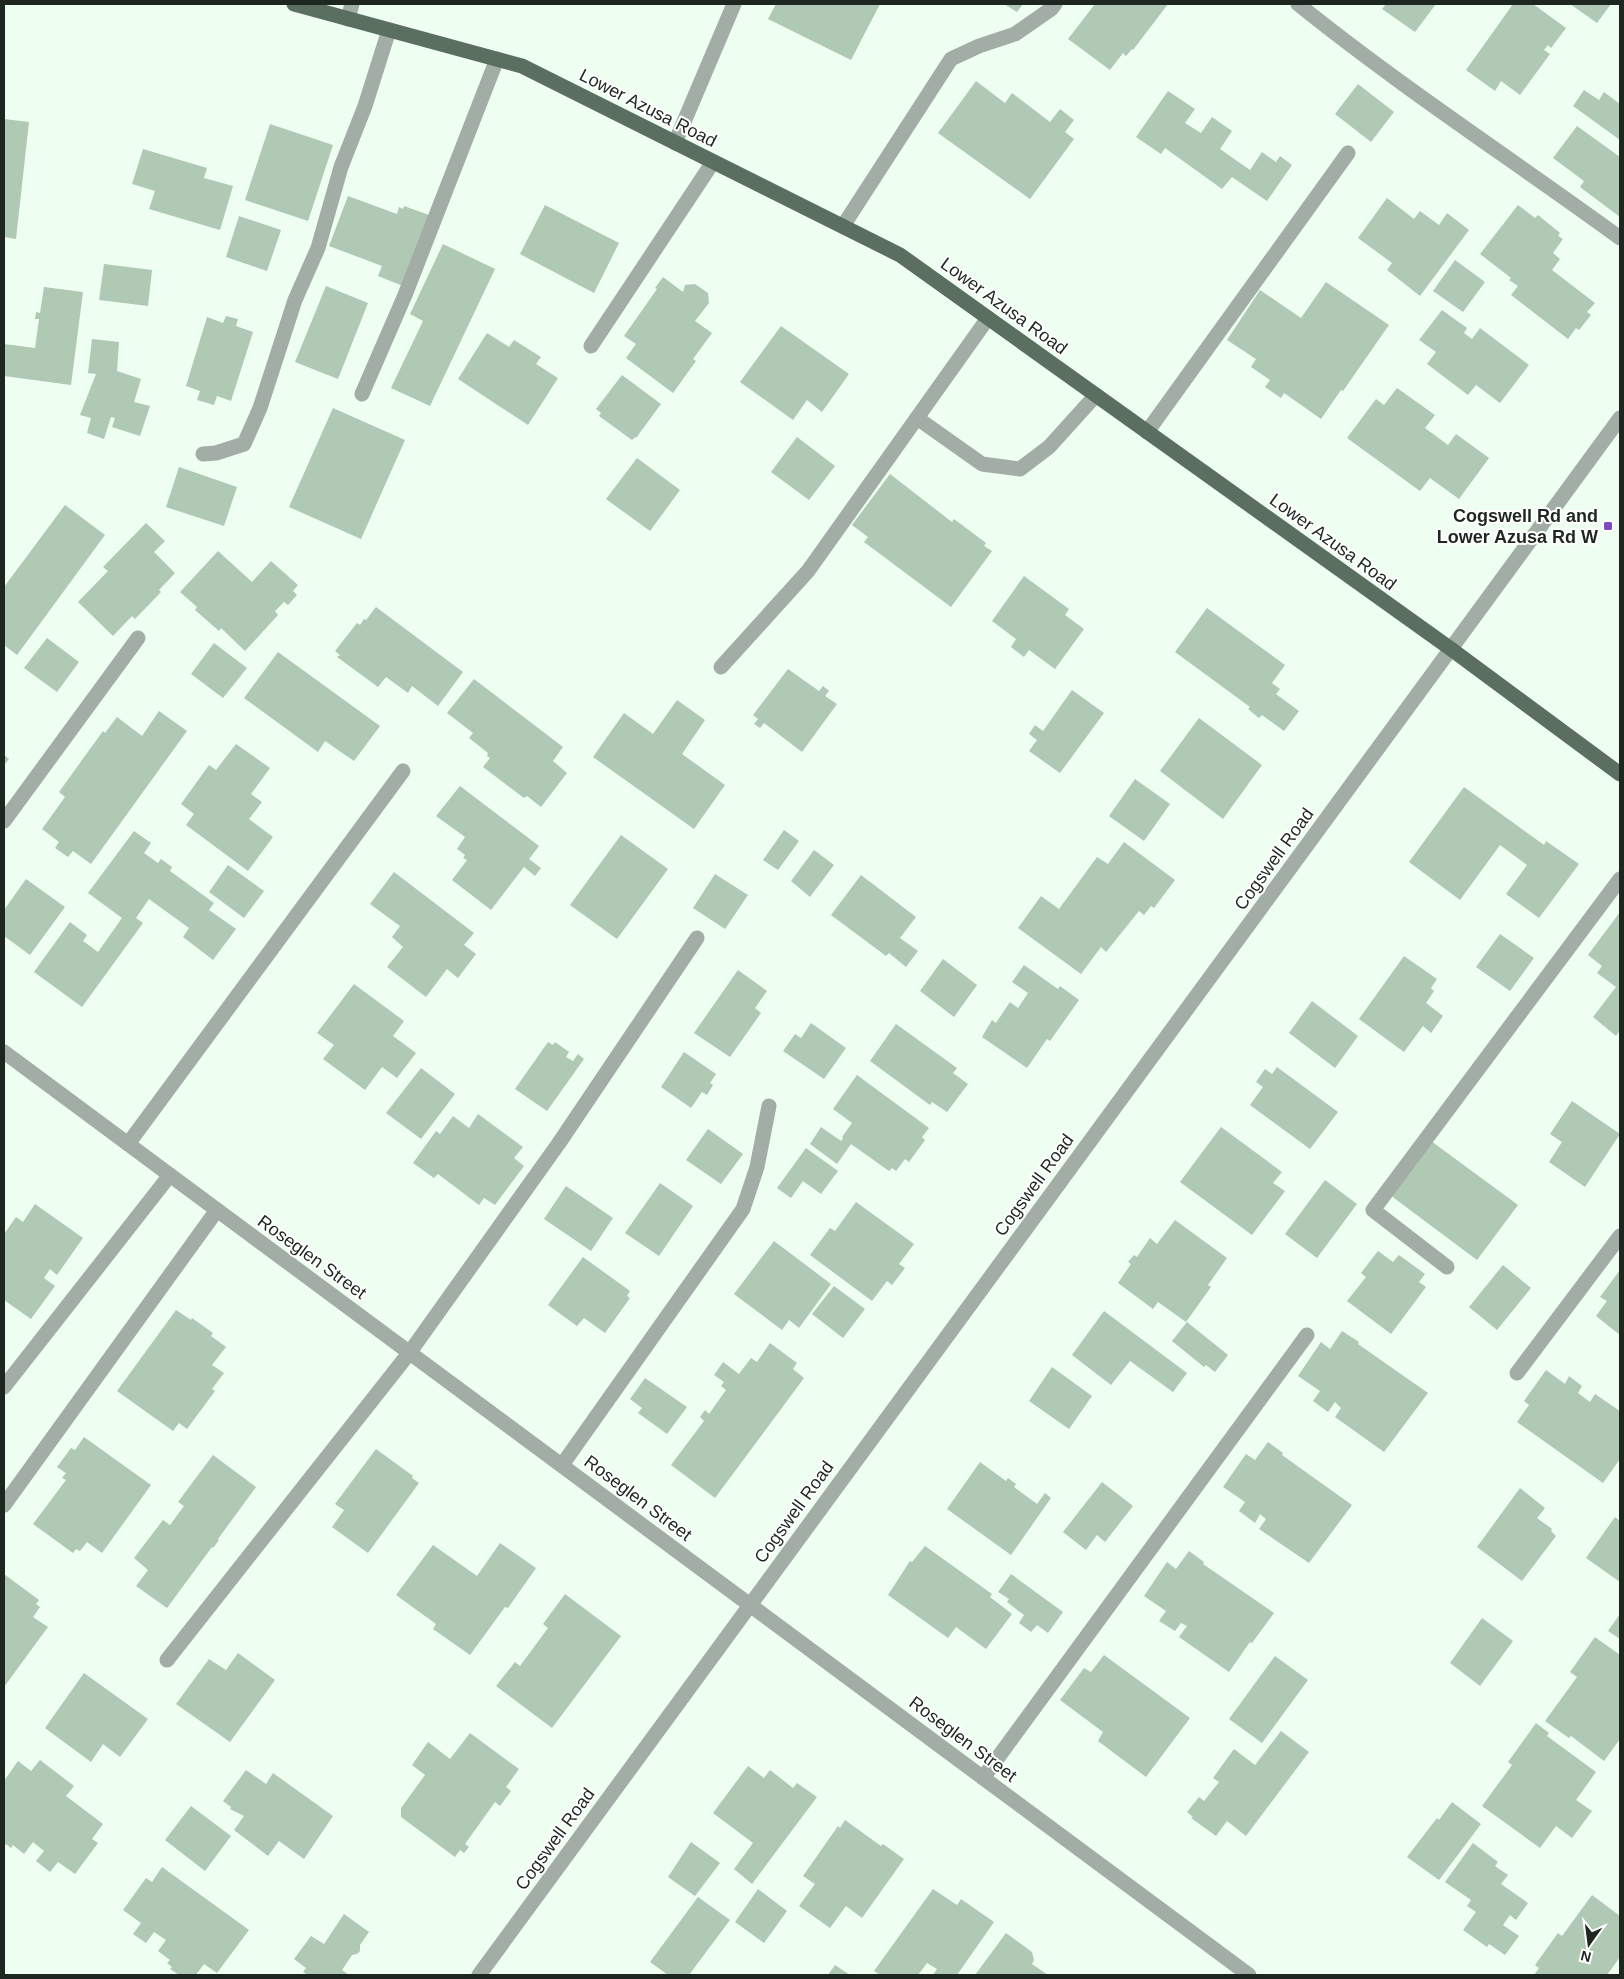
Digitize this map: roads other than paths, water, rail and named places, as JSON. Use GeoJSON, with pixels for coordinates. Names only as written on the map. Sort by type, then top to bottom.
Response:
{"type":"FeatureCollection","features":[{"type":"Feature","properties":{"kind":"main road","name":"Lower Azusa Road"},"geometry":{"type":"LineString","coordinates":[[294,4],[350,11],[389,30],[522,66],[900,255],[1451,649],[1620,774]]}},
{"type":"Feature","properties":{"kind":"street"},"geometry":{"type":"LineString","coordinates":[[675,142],[734,4]]}},
{"type":"Feature","properties":{"kind":"street"},"geometry":{"type":"LineString","coordinates":[[844,226],[951,59],[979,46],[1015,34],[1051,9],[1054,4]]}},
{"type":"Feature","properties":{"kind":"street"},"geometry":{"type":"LineString","coordinates":[[1298,4],[1430,102],[1620,238]]}},
{"type":"Feature","properties":{"kind":"street"},"geometry":{"type":"LineString","coordinates":[[203,454],[216,454],[244,444],[260,408],[295,300],[318,248],[341,167],[365,106],[389,30]]}},
{"type":"Feature","properties":{"kind":"street"},"geometry":{"type":"LineString","coordinates":[[362,394],[405,295],[497,59]]}},
{"type":"Feature","properties":{"kind":"street"},"geometry":{"type":"LineString","coordinates":[[1147,432],[1348,153]]}},
{"type":"Feature","properties":{"kind":"street"},"geometry":{"type":"LineString","coordinates":[[591,346],[713,162]]}},
{"type":"Feature","properties":{"kind":"street"},"geometry":{"type":"LineString","coordinates":[[720,667],[808,571],[988,318]]}},
{"type":"Feature","properties":{"kind":"street"},"geometry":{"type":"LineString","coordinates":[[917,418],[982,464],[1020,469],[1049,447],[1096,395]]}},
{"type":"Feature","properties":{"kind":"street","name":"Cogswell Road"},"geometry":{"type":"LineString","coordinates":[[479,1975],[1620,418]]}},
{"type":"Feature","properties":{"kind":"street"},"geometry":{"type":"LineString","coordinates":[[4,821],[138,638]]}},
{"type":"Feature","properties":{"kind":"street"},"geometry":{"type":"LineString","coordinates":[[128,1144],[403,771]]}},
{"type":"Feature","properties":{"kind":"street"},"geometry":{"type":"LineString","coordinates":[[1448,1267],[1373,1210],[1620,878]]}},
{"type":"Feature","properties":{"kind":"street"},"geometry":{"type":"LineString","coordinates":[[167,1660],[410,1352],[559,1143],[697,938]]}},
{"type":"Feature","properties":{"kind":"street","name":"Roseglen Street"},"geometry":{"type":"LineString","coordinates":[[4,1052],[1249,1975]]}},
{"type":"Feature","properties":{"kind":"street"},"geometry":{"type":"LineString","coordinates":[[562,1465],[743,1209],[757,1167],[769,1106]]}},
{"type":"Feature","properties":{"kind":"street"},"geometry":{"type":"LineString","coordinates":[[4,1387],[170,1175]]}},
{"type":"Feature","properties":{"kind":"street"},"geometry":{"type":"LineString","coordinates":[[4,1505],[217,1210]]}},
{"type":"Feature","properties":{"kind":"street"},"geometry":{"type":"LineString","coordinates":[[1517,1373],[1620,1236]]}},
{"type":"Feature","properties":{"kind":"street"},"geometry":{"type":"LineString","coordinates":[[983,1778],[1307,1335]]}},
{"type":"Feature","properties":{"kind":"place","name":"Cogswell Rd and Lower Azusa Rd W"},"geometry":{"type":"Point","coordinates":[1608,526]}}]}
